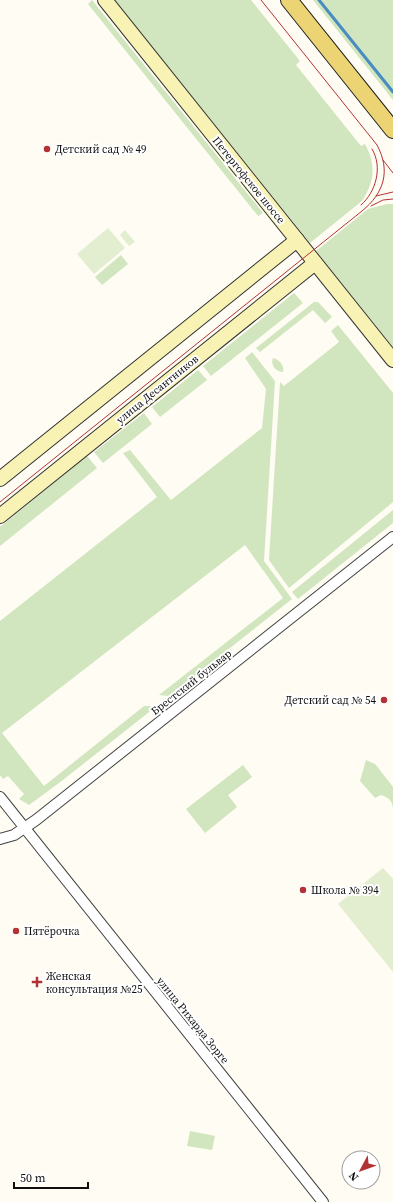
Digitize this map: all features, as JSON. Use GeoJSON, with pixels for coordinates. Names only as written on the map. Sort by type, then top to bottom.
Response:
{"type":"FeatureCollection","features":[{"type":"Feature","properties":{"kind":"main road"},"geometry":{"type":"LineString","coordinates":[[289,0],[393,130]]}},
{"type":"Feature","properties":{"kind":"main road"},"geometry":{"type":"LineString","coordinates":[[301,0],[393,115]]}},
{"type":"Feature","properties":{"kind":"street","name":"Петергофское шоссе"},"geometry":{"type":"LineString","coordinates":[[105,0],[393,360]]}},
{"type":"Feature","properties":{"kind":"street"},"geometry":{"type":"LineString","coordinates":[[0,479],[297,240]]}},
{"type":"Feature","properties":{"kind":"street","name":"улица Десантников"},"geometry":{"type":"LineString","coordinates":[[0,516],[315,263]]}},
{"type":"Feature","properties":{"kind":"street","name":"Брестский бульвар"},"geometry":{"type":"LineString","coordinates":[[0,839],[14,835],[24,828],[223,673],[393,537]]}},
{"type":"Feature","properties":{"kind":"street","name":"улица Рихарда Зорге"},"geometry":{"type":"LineString","coordinates":[[0,797],[323,1202]]}},
{"type":"Feature","properties":{"kind":"green space"},"geometry":{"type":"Polygon","coordinates":[[[92,0],[263,213],[258,216],[88,4],[92,0]]]}},
{"type":"Feature","properties":{"kind":"green space"},"geometry":{"type":"Polygon","coordinates":[[[114,0],[251,0],[300,61],[296,65],[361,146],[365,144],[371,159],[372,180],[370,187],[362,201],[310,243],[114,0]]]}},
{"type":"Feature","properties":{"kind":"green space"},"geometry":{"type":"Polygon","coordinates":[[[313,0],[393,0],[393,100],[313,0]]]}},
{"type":"Feature","properties":{"kind":"green space"},"geometry":{"type":"Polygon","coordinates":[[[393,204],[393,347],[316,251],[368,209],[393,204]]]}},
{"type":"Feature","properties":{"kind":"green space"},"geometry":{"type":"Polygon","coordinates":[[[108,228],[125,248],[94,274],[77,254],[108,228]]]}},
{"type":"Feature","properties":{"kind":"green space"},"geometry":{"type":"Polygon","coordinates":[[[125,230],[135,242],[129,246],[120,235],[125,230]]]}},
{"type":"Feature","properties":{"kind":"green space"},"geometry":{"type":"Polygon","coordinates":[[[121,255],[128,264],[102,285],[95,277],[121,255]]]}},
{"type":"Feature","properties":{"kind":"green space"},"geometry":{"type":"Polygon","coordinates":[[[294,293],[303,303],[211,376],[203,366],[294,293]]]}},
{"type":"Feature","properties":{"kind":"green space"},"geometry":{"type":"Polygon","coordinates":[[[314,302],[318,302],[332,317],[325,323],[313,310],[260,352],[256,348],[314,302]]]}},
{"type":"Feature","properties":{"kind":"green space"},"geometry":{"type":"Polygon","coordinates":[[[338,325],[393,393],[393,502],[289,588],[269,560],[280,382],[284,386],[339,342],[331,331],[338,325]]]}},
{"type":"Feature","properties":{"kind":"green space"},"geometry":{"type":"Polygon","coordinates":[[[252,352],[275,381],[264,561],[292,599],[169,696],[159,695],[283,598],[245,545],[2,733],[44,786],[144,706],[151,706],[153,709],[29,805],[19,799],[24,794],[8,776],[3,779],[0,775],[0,621],[157,497],[123,453],[130,450],[171,500],[262,428],[266,389],[245,358],[252,352]]]}},
{"type":"Feature","properties":{"kind":"green space"},"geometry":{"type":"Polygon","coordinates":[[[273,358],[281,363],[283,372],[280,372],[274,368],[272,363],[273,358]]]}},
{"type":"Feature","properties":{"kind":"green space"},"geometry":{"type":"Polygon","coordinates":[[[198,370],[207,380],[160,417],[152,407],[198,370]]]}},
{"type":"Feature","properties":{"kind":"green space"},"geometry":{"type":"Polygon","coordinates":[[[144,413],[152,424],[103,463],[94,452],[144,413]]]}},
{"type":"Feature","properties":{"kind":"green space"},"geometry":{"type":"Polygon","coordinates":[[[87,456],[97,468],[0,546],[0,527],[87,456]]]}},
{"type":"Feature","properties":{"kind":"green space"},"geometry":{"type":"Polygon","coordinates":[[[393,510],[393,523],[298,599],[292,592],[393,510]]]}},
{"type":"Feature","properties":{"kind":"green space"},"geometry":{"type":"Polygon","coordinates":[[[366,760],[375,764],[393,787],[393,808],[391,801],[388,798],[381,795],[375,798],[360,781],[366,760]]]}},
{"type":"Feature","properties":{"kind":"green space"},"geometry":{"type":"Polygon","coordinates":[[[243,765],[252,777],[228,795],[237,807],[205,833],[186,809],[243,765]]]}},
{"type":"Feature","properties":{"kind":"green space"},"geometry":{"type":"Polygon","coordinates":[[[383,868],[393,879],[393,972],[338,904],[383,868]]]}},
{"type":"Feature","properties":{"kind":"green space"},"geometry":{"type":"Polygon","coordinates":[[[190,1131],[215,1136],[212,1150],[187,1146],[190,1131]]]}},
{"type":"Feature","properties":{"kind":"waterway"},"geometry":{"type":"LineString","coordinates":[[319,0],[393,92]]}},
{"type":"Feature","properties":{"kind":"tram line"},"geometry":{"type":"LineString","coordinates":[[0,502],[362,211],[376,197],[383,181],[384,173],[384,164],[377,145],[261,0]]}},
{"type":"Feature","properties":{"kind":"tram line"},"geometry":{"type":"LineString","coordinates":[[361,205],[371,193],[376,179],[377,164],[372,149]]}},
{"type":"Feature","properties":{"kind":"tram line"},"geometry":{"type":"LineString","coordinates":[[383,160],[393,173]]}},
{"type":"Feature","properties":{"kind":"tram line"},"geometry":{"type":"LineString","coordinates":[[376,196],[393,192]]}},
{"type":"Feature","properties":{"kind":"tram line"},"geometry":{"type":"LineString","coordinates":[[371,206],[383,200],[393,199]]}},
{"type":"Feature","properties":{"kind":"place","name":"Детский сад № 49"},"geometry":{"type":"Point","coordinates":[47,149]}},
{"type":"Feature","properties":{"kind":"place","name":"Детский сад № 54"},"geometry":{"type":"Point","coordinates":[384,700]}},
{"type":"Feature","properties":{"kind":"place","name":"Школа № 394"},"geometry":{"type":"Point","coordinates":[303,890]}},
{"type":"Feature","properties":{"kind":"place","name":"Пятёрочка"},"geometry":{"type":"Point","coordinates":[16,931]}},
{"type":"Feature","properties":{"kind":"place","name":"Женская консультация №25"},"geometry":{"type":"Point","coordinates":[37,982]}}]}
